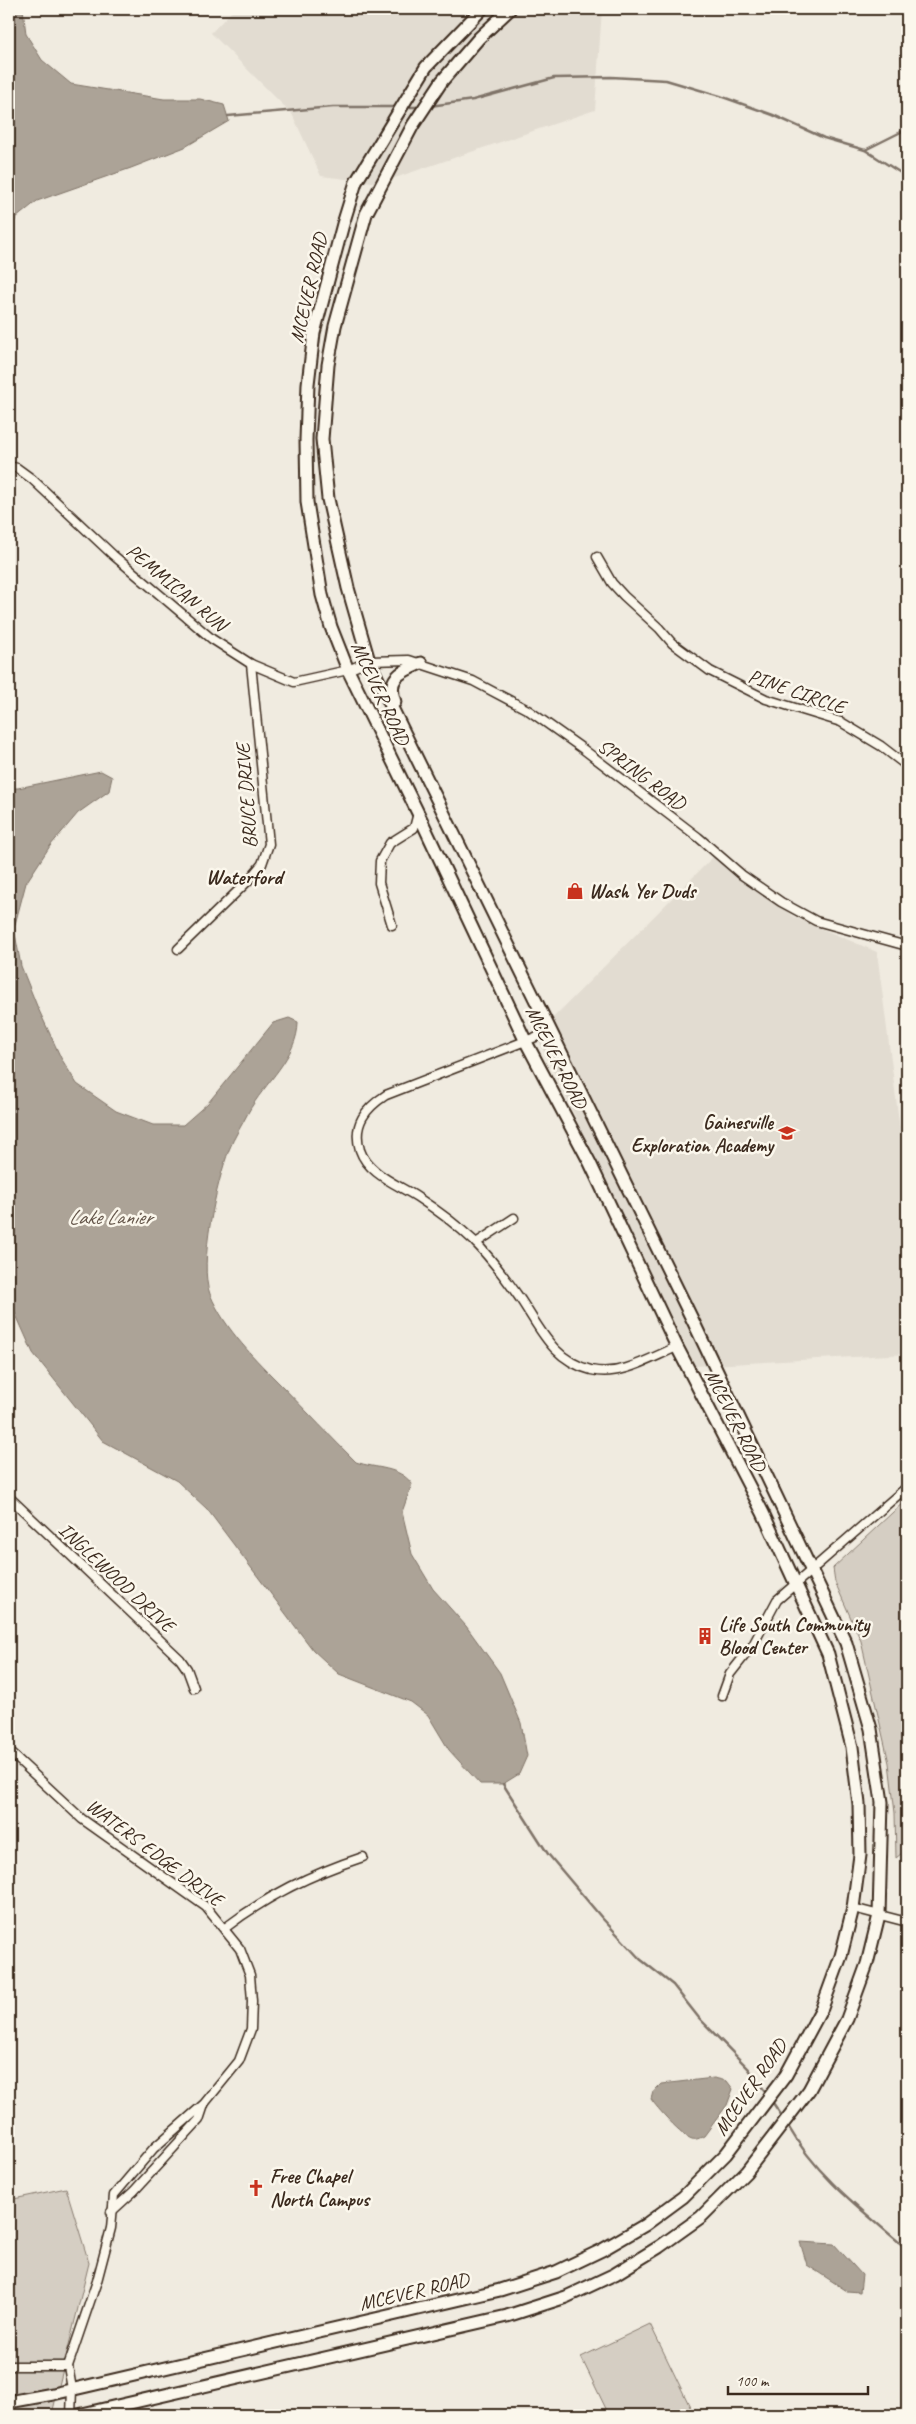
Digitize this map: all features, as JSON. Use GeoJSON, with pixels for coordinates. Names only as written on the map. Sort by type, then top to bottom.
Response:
{"type":"FeatureCollection","features":[{"type":"Feature","properties":{"kind":"main road","name":"MCEVER ROAD"},"geometry":{"type":"LineString","coordinates":[[9,2402],[500,2290],[556,2272],[602,2250],[645,2225],[683,2197],[726,2154],[786,2076],[822,2008],[841,1956],[853,1908],[860,1855],[859,1804],[852,1747],[828,1654],[763,1513],[677,1347],[590,1163],[526,1042],[348,670],[331,627],[322,595],[307,502],[307,403],[314,332],[356,182],[426,68],[482,9]]}},
{"type":"Feature","properties":{"kind":"main road","name":"MCEVER ROAD"},"geometry":{"type":"LineString","coordinates":[[78,2415],[507,2316],[566,2297],[615,2274],[659,2247],[701,2217],[746,2172],[809,2090],[847,2018],[867,1964],[879,1915],[882,1802],[871,1729],[846,1644],[694,1323],[426,780],[370,661],[348,588],[328,499],[322,439],[328,365],[335,326],[366,214],[414,125],[442,81],[479,38],[510,9]]}},
{"type":"Feature","properties":{"kind":"main road"},"geometry":{"type":"LineString","coordinates":[[421,663],[397,676],[391,688],[396,705],[424,763],[426,780]]}},
{"type":"Feature","properties":{"kind":"street","name":"PEMMICAN RUN"},"geometry":{"type":"LineString","coordinates":[[9,466],[17,468],[32,479],[113,555],[212,639],[251,664],[294,682],[348,670]]}},
{"type":"Feature","properties":{"kind":"street","name":"PINE CIRCLE"},"geometry":{"type":"LineString","coordinates":[[598,557],[612,583],[624,596],[654,622],[672,643],[710,671],[766,699],[842,722],[881,746],[907,766]]}},
{"type":"Feature","properties":{"kind":"street","name":"SPRING ROAD"},"geometry":{"type":"LineString","coordinates":[[348,670],[370,661],[409,660],[473,681],[528,710],[583,749],[698,837],[742,875],[781,902],[816,921],[907,946]]}},
{"type":"Feature","properties":{"kind":"street","name":"BRUCE DRIVE"},"geometry":{"type":"LineString","coordinates":[[178,949],[247,882],[267,855],[269,844],[251,664]]}},
{"type":"Feature","properties":{"kind":"street"},"geometry":{"type":"LineString","coordinates":[[392,925],[379,883],[380,861],[390,843],[414,828],[418,813]]}},
{"type":"Feature","properties":{"kind":"street"},"geometry":{"type":"LineString","coordinates":[[551,1031],[386,1094],[373,1103],[363,1114],[358,1125],[357,1137],[360,1151],[375,1170],[447,1218],[476,1243],[521,1300],[552,1348],[566,1359],[590,1370],[609,1372],[631,1368],[677,1347]]}},
{"type":"Feature","properties":{"kind":"street"},"geometry":{"type":"LineString","coordinates":[[476,1243],[514,1218]]}},
{"type":"Feature","properties":{"kind":"street"},"geometry":{"type":"LineString","coordinates":[[722,1696],[730,1674],[749,1652],[777,1600],[794,1583],[907,1487]]}},
{"type":"Feature","properties":{"kind":"street","name":"INGLEWOOD DRIVE"},"geometry":{"type":"LineString","coordinates":[[9,1498],[180,1658],[187,1669],[194,1688]]}},
{"type":"Feature","properties":{"kind":"street","name":"WATERS EDGE DRIVE"},"geometry":{"type":"LineString","coordinates":[[9,1751],[82,1819],[206,1907],[225,1928],[240,1949],[250,1975],[252,2001],[251,2029],[239,2061],[204,2104],[154,2148],[114,2195],[110,2228],[98,2281],[68,2366],[72,2389],[72,2415]]}},
{"type":"Feature","properties":{"kind":"street"},"geometry":{"type":"LineString","coordinates":[[225,1928],[255,1905],[288,1886],[363,1857]]}},
{"type":"Feature","properties":{"kind":"street"},"geometry":{"type":"LineString","coordinates":[[853,1908],[907,1922]]}},
{"type":"Feature","properties":{"kind":"street","name":"WATERS EDGE DRIVE"},"geometry":{"type":"LineString","coordinates":[[111,2212],[134,2191],[200,2120],[204,2104]]}},
{"type":"Feature","properties":{"kind":"street"},"geometry":{"type":"LineString","coordinates":[[9,2366],[68,2366]]}},
{"type":"Feature","properties":{"kind":"shaded area"},"geometry":{"type":"Polygon","coordinates":[[[234,9],[602,9],[595,110],[380,183],[321,176],[292,114],[211,33],[234,9]]]}},
{"type":"Feature","properties":{"kind":"shaded area"},"geometry":{"type":"Polygon","coordinates":[[[716,854],[794,917],[877,952],[907,1183],[907,1354],[695,1366],[536,1035],[716,854]]]}},
{"type":"Feature","properties":{"kind":"shaded area"},"geometry":{"type":"Polygon","coordinates":[[[907,1499],[907,1849],[896,1858],[895,1813],[889,1763],[861,1641],[835,1582],[833,1568],[907,1499]]]}},
{"type":"Feature","properties":{"kind":"shaded area"},"geometry":{"type":"Polygon","coordinates":[[[66,2188],[89,2263],[52,2414],[9,2415],[9,2200],[66,2188]]]}},
{"type":"Feature","properties":{"kind":"shaded area"},"geometry":{"type":"Polygon","coordinates":[[[650,2324],[694,2415],[609,2415],[581,2357],[650,2324]]]}},
{"type":"Feature","properties":{"kind":"water"},"geometry":{"type":"Polygon","coordinates":[[[9,9],[23,9],[26,34],[42,60],[71,84],[164,99],[200,99],[224,105],[229,121],[185,147],[37,201],[16,218],[9,234],[9,9]]]}},
{"type":"Feature","properties":{"kind":"water","name":"Lake Lanier"},"geometry":{"type":"Polygon","coordinates":[[[101,771],[112,777],[109,791],[78,813],[50,846],[26,883],[14,928],[21,966],[61,1058],[77,1084],[116,1111],[153,1125],[183,1125],[208,1103],[273,1023],[289,1018],[298,1022],[297,1035],[292,1047],[248,1113],[231,1145],[224,1164],[210,1222],[206,1263],[210,1294],[224,1320],[242,1344],[356,1462],[394,1471],[407,1478],[412,1484],[402,1512],[412,1554],[433,1589],[466,1626],[500,1673],[521,1723],[527,1756],[519,1774],[503,1784],[480,1784],[449,1750],[428,1715],[411,1702],[339,1674],[313,1650],[207,1509],[177,1481],[103,1441],[33,1353],[9,1299],[9,788],[18,788],[101,771]]]}},
{"type":"Feature","properties":{"kind":"water"},"geometry":{"type":"Polygon","coordinates":[[[714,2078],[727,2081],[733,2089],[727,2105],[704,2136],[698,2139],[692,2139],[682,2133],[651,2099],[653,2092],[661,2084],[714,2078]]]}},
{"type":"Feature","properties":{"kind":"water"},"geometry":{"type":"Polygon","coordinates":[[[800,2242],[834,2244],[862,2275],[860,2292],[847,2291],[807,2265],[800,2242]]]}},
{"type":"Feature","properties":{"kind":"waterway"},"geometry":{"type":"LineString","coordinates":[[430,106],[473,100],[554,78],[611,77],[666,80],[720,96],[773,115],[824,138],[865,150],[907,177]]}},
{"type":"Feature","properties":{"kind":"waterway"},"geometry":{"type":"LineString","coordinates":[[228,116],[333,107],[397,107]]}},
{"type":"Feature","properties":{"kind":"waterway"},"geometry":{"type":"LineString","coordinates":[[405,107],[420,107]]}},
{"type":"Feature","properties":{"kind":"waterway"},"geometry":{"type":"LineString","coordinates":[[865,150],[907,129]]}},
{"type":"Feature","properties":{"kind":"waterway"},"geometry":{"type":"LineString","coordinates":[[503,1784],[548,1854],[602,1918],[640,1959],[673,1985],[699,2018],[748,2068],[767,2094]]}},
{"type":"Feature","properties":{"kind":"waterway"},"geometry":{"type":"LineString","coordinates":[[771,2100],[784,2119]]}},
{"type":"Feature","properties":{"kind":"waterway"},"geometry":{"type":"LineString","coordinates":[[788,2126],[827,2177],[858,2207],[907,2249]]}},
{"type":"Feature","properties":{"kind":"place","name":"Wash Yer Duds"},"geometry":{"type":"Point","coordinates":[575,891]}},
{"type":"Feature","properties":{"kind":"place","name":"Gainesville Exploration Academy"},"geometry":{"type":"Point","coordinates":[787,1133]}},
{"type":"Feature","properties":{"kind":"place","name":"Life South Community Blood Center"},"geometry":{"type":"Point","coordinates":[705,1636]}},
{"type":"Feature","properties":{"kind":"place","name":"Free Chapel North Campus"},"geometry":{"type":"Point","coordinates":[256,2188]}},
{"type":"Feature","properties":{"kind":"district","name":"Waterford"},"geometry":{"type":"Point","coordinates":[244,877]}}]}
